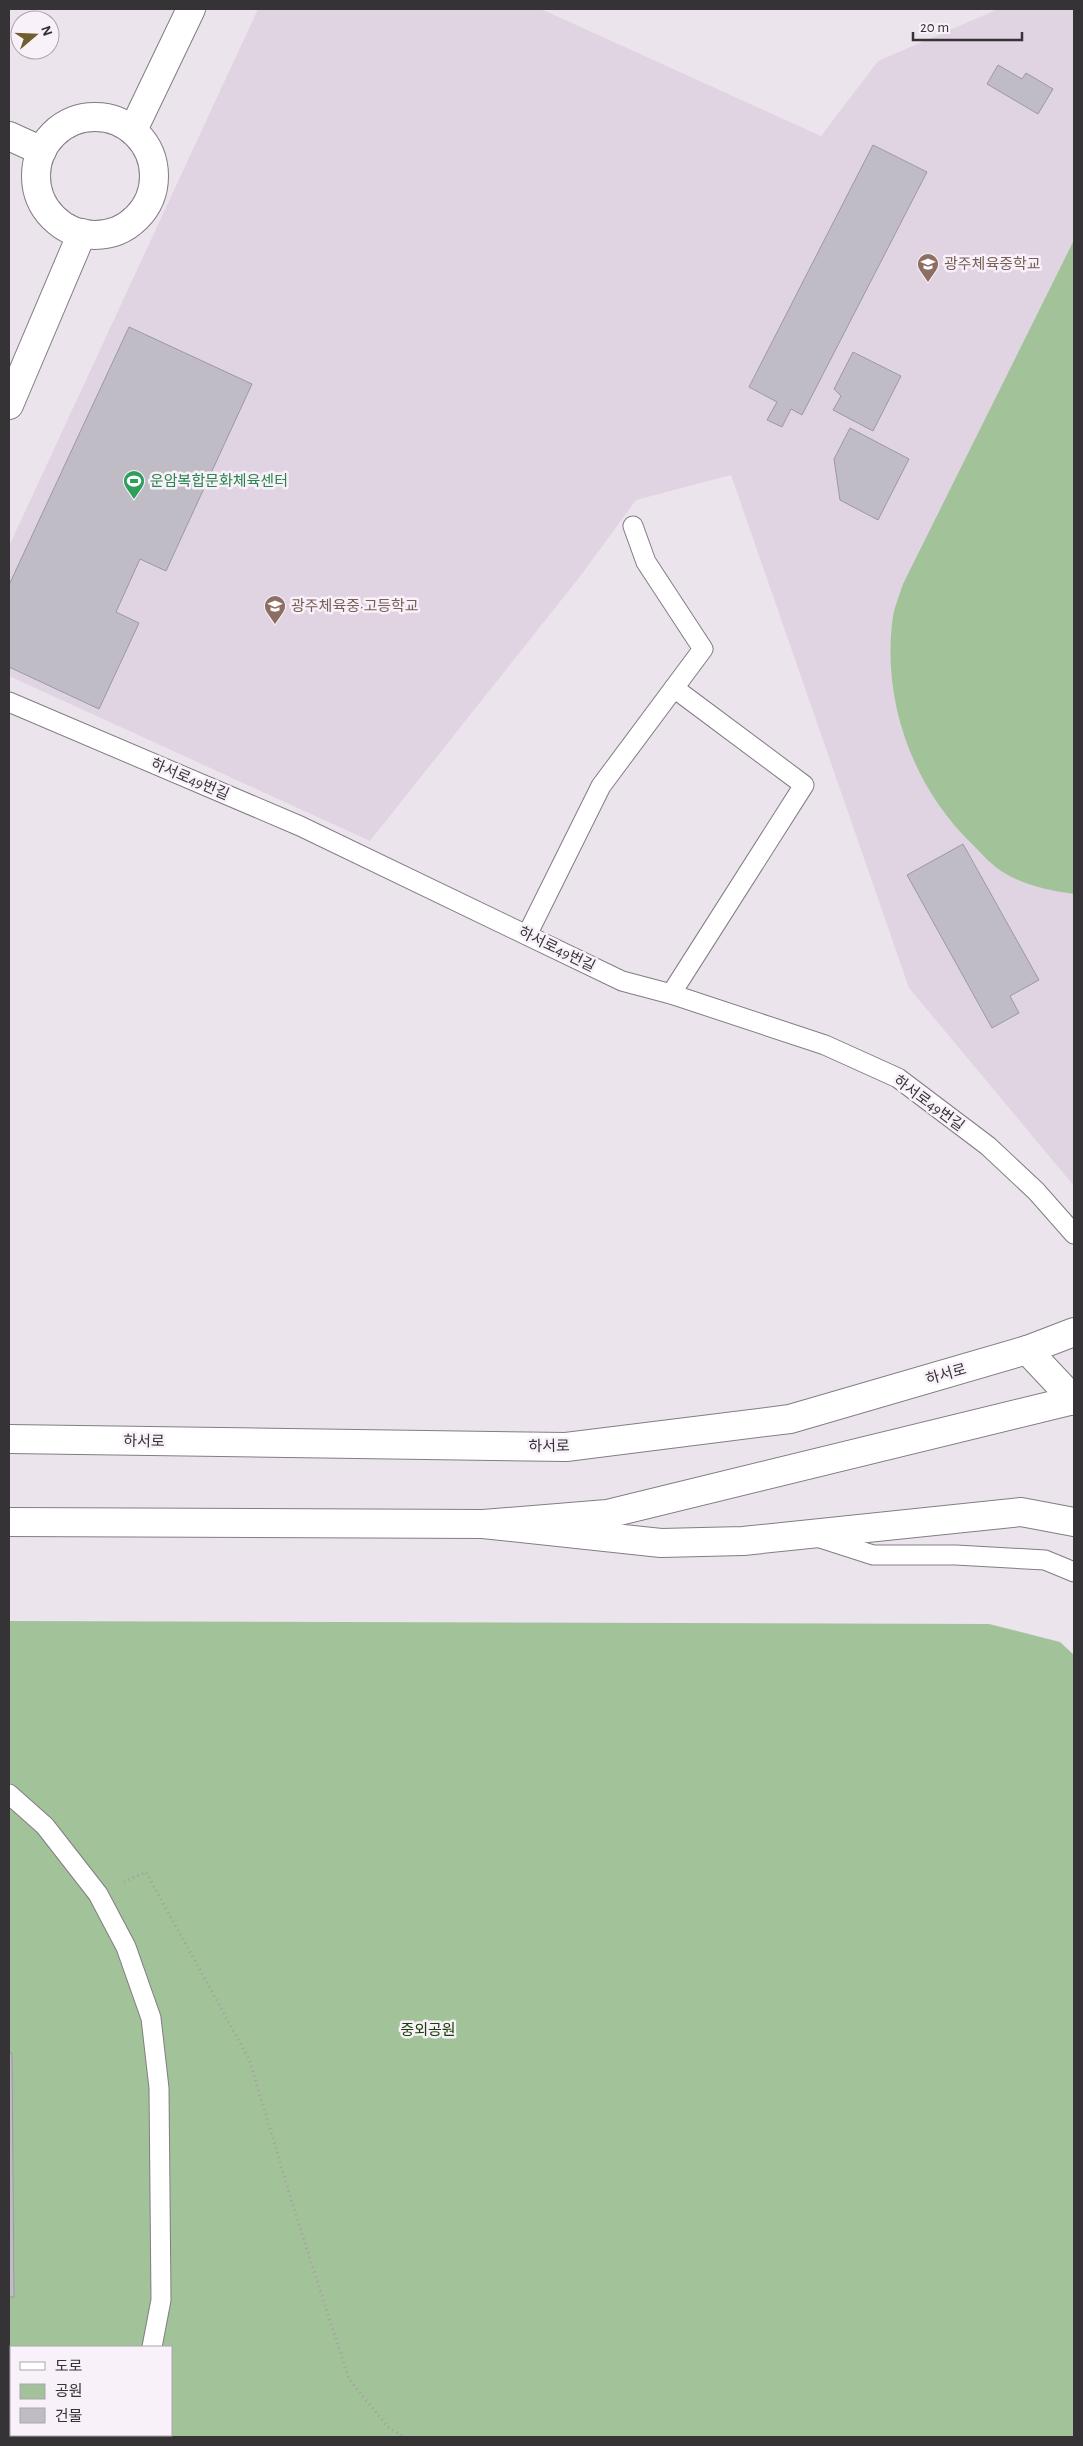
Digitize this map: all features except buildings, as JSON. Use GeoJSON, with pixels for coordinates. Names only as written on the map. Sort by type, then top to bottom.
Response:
{"type":"FeatureCollection","features":[{"type":"Feature","properties":{"kind":"main road"},"geometry":{"type":"LineString","coordinates":[[133,130],[191,9]]}},
{"type":"Feature","properties":{"kind":"main road"},"geometry":{"type":"LineString","coordinates":[[96,116],[116,120],[133,130],[146,146],[153,165],[154,186],[146,206],[132,222],[114,232],[94,236],[73,232],[55,220],[42,204],[36,184],[37,164],[44,145],[58,130],[76,120],[96,116]]}},
{"type":"Feature","properties":{"kind":"main road"},"geometry":{"type":"LineString","coordinates":[[9,136],[42,151]]}},
{"type":"Feature","properties":{"kind":"main road"},"geometry":{"type":"LineString","coordinates":[[9,406],[82,233]]}},
{"type":"Feature","properties":{"kind":"main road","name":"하서로"},"geometry":{"type":"LineString","coordinates":[[9,1439],[566,1447],[790,1419],[1027,1350],[1074,1332]]}},
{"type":"Feature","properties":{"kind":"main road"},"geometry":{"type":"LineString","coordinates":[[9,1522],[483,1524],[607,1514],[1074,1400],[1027,1350]]}},
{"type":"Feature","properties":{"kind":"main road"},"geometry":{"type":"LineString","coordinates":[[483,1524],[661,1543],[743,1541],[1021,1512],[1074,1522]]}},
{"type":"Feature","properties":{"kind":"lane"},"geometry":{"type":"LineString","coordinates":[[526,935],[601,786],[703,649],[646,562],[632,526]]}},
{"type":"Feature","properties":{"kind":"lane"},"geometry":{"type":"LineString","coordinates":[[671,994],[804,785],[674,688]]}},
{"type":"Feature","properties":{"kind":"lane","name":"하서로49번길"},"geometry":{"type":"LineString","coordinates":[[9,702],[300,826],[622,981],[671,994],[825,1045],[898,1078],[988,1146],[1036,1191],[1074,1234]]}},
{"type":"Feature","properties":{"kind":"lane"},"geometry":{"type":"LineString","coordinates":[[808,1534],[873,1555],[956,1555],[1045,1560],[1074,1572]]}},
{"type":"Feature","properties":{"kind":"lane"},"geometry":{"type":"LineString","coordinates":[[9,1794],[45,1826],[98,1894],[126,1947],[151,2018],[158,2060],[161,2300],[152,2346]]}},
{"type":"Feature","properties":{"kind":"path"},"geometry":{"type":"LineString","coordinates":[[98,1894],[146,1872],[249,2059],[299,2225],[349,2379],[388,2427],[404,2437]]}},
{"type":"Feature","properties":{"kind":"shaded area","name":"광주체육중·고등학교"},"geometry":{"type":"Polygon","coordinates":[[[258,9],[541,9],[821,136],[878,61],[998,9],[1074,9],[1074,1186],[909,988],[731,475],[636,500],[582,574],[370,841],[9,676],[9,546],[258,9]]]}},
{"type":"Feature","properties":{"kind":"green space"},"geometry":{"type":"Polygon","coordinates":[[[1074,240],[1074,894],[1022,882],[1006,874],[988,860],[951,821],[933,796],[917,768],[905,739],[897,709],[890,647],[893,616],[903,584],[1074,240]]]}},
{"type":"Feature","properties":{"kind":"green space","name":"중외공원"},"geometry":{"type":"Polygon","coordinates":[[[9,1621],[989,1624],[1060,1642],[1074,1655],[1074,2437],[9,2437],[9,1621]]]}},
{"type":"Feature","properties":{"kind":"place","name":"광주체육중학교"},"geometry":{"type":"Point","coordinates":[928,283]}},
{"type":"Feature","properties":{"kind":"place","name":"운암복합문화체육센터"},"geometry":{"type":"Point","coordinates":[134,500]}},
{"type":"Feature","properties":{"kind":"place","name":"광주체육중·고등학교"},"geometry":{"type":"Point","coordinates":[275,625]}}]}
